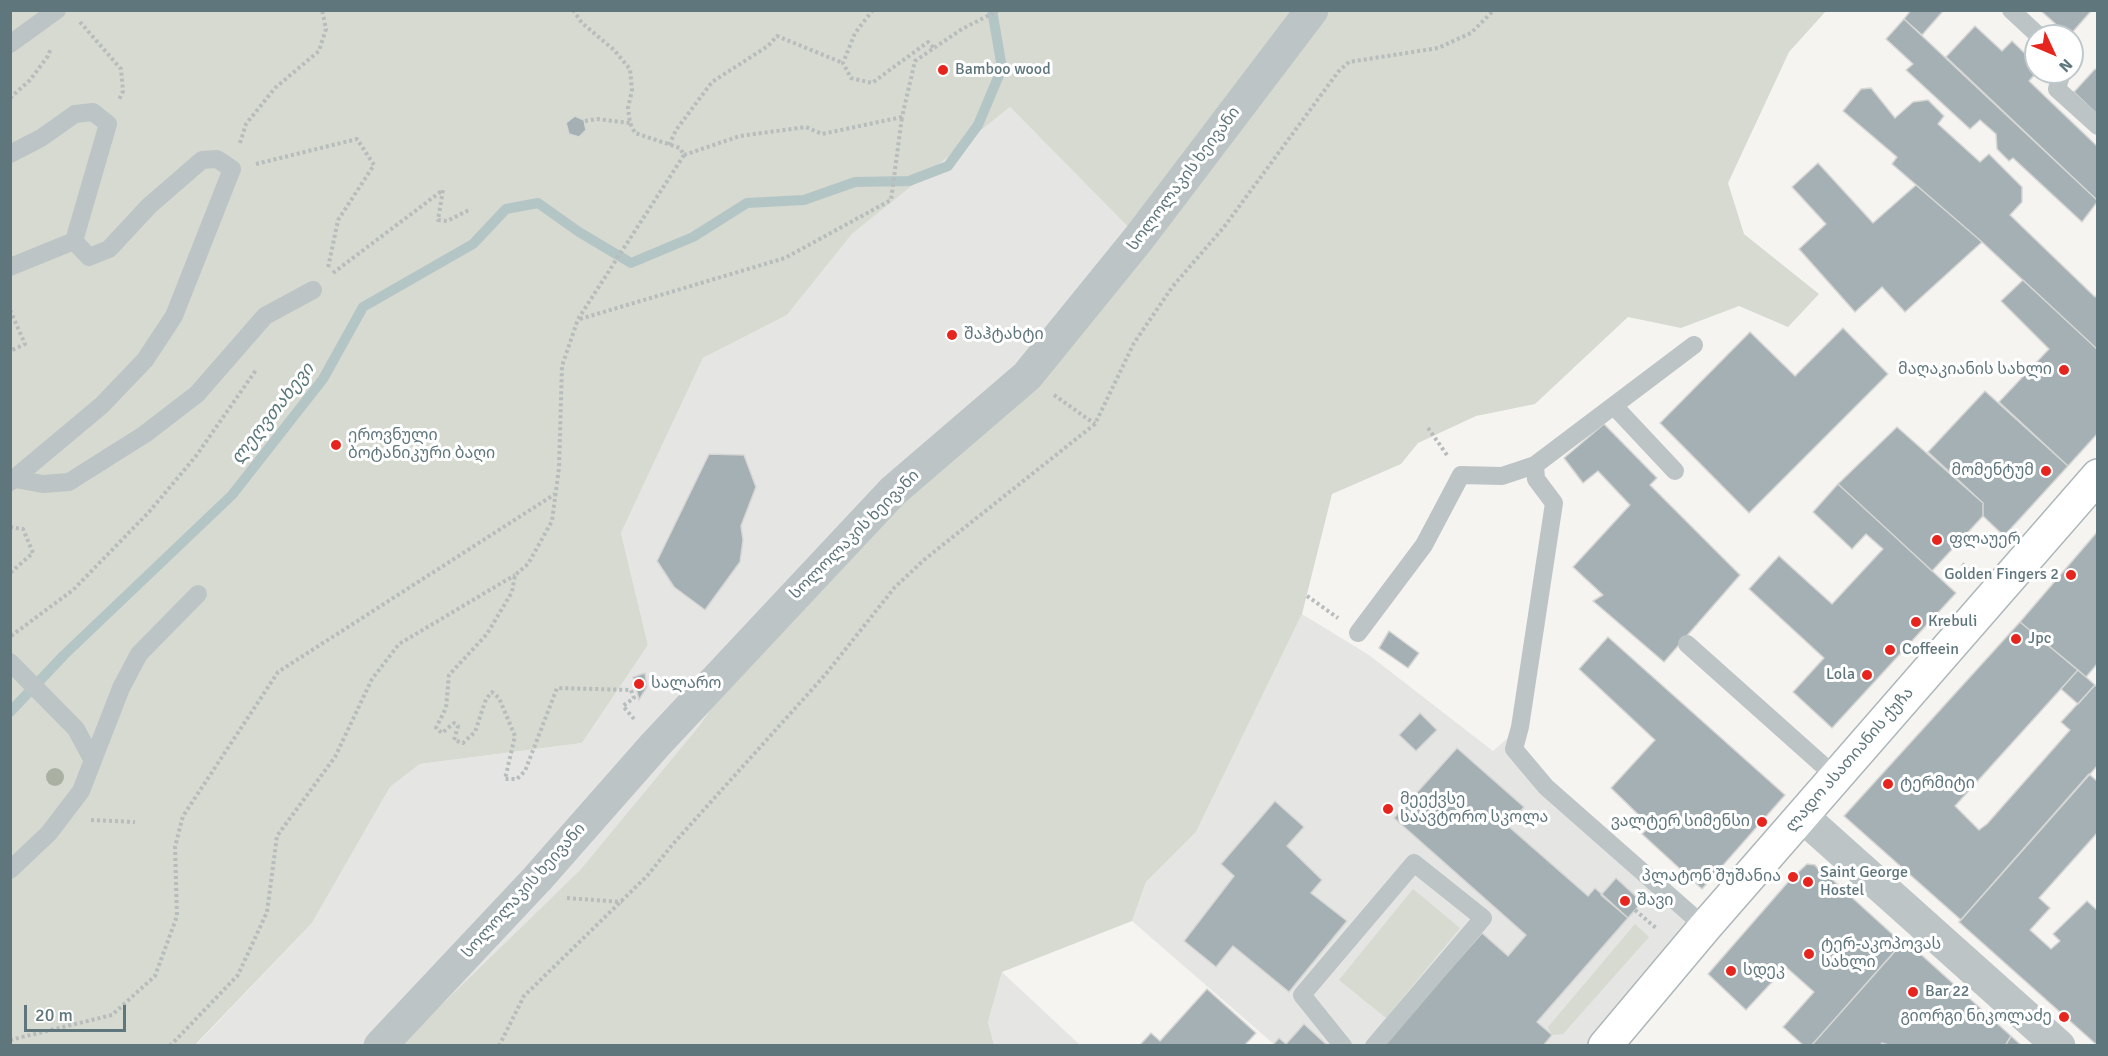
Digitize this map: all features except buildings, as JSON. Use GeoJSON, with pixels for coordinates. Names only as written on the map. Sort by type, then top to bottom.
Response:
{"type":"FeatureCollection","features":[{"type":"Feature","properties":{"kind":"main road","name":"ლადო ასათიანის ქუჩა"},"geometry":{"type":"LineString","coordinates":[[1605,1046],[1705,927],[2097,476]]}},
{"type":"Feature","properties":{"kind":"street","name":"სოლოლაკის ხეივანი"},"geometry":{"type":"LineString","coordinates":[[380,1046],[537,879],[655,745],[893,491],[1027,376],[1146,230],[1312,10]]}},
{"type":"Feature","properties":{"kind":"street"},"geometry":{"type":"LineString","coordinates":[[1802,816],[2059,1046]]}},
{"type":"Feature","properties":{"kind":"lane"},"geometry":{"type":"LineString","coordinates":[[10,44],[57,10]]}},
{"type":"Feature","properties":{"kind":"lane"},"geometry":{"type":"LineString","coordinates":[[2011,10],[2026,24]]}},
{"type":"Feature","properties":{"kind":"lane"},"geometry":{"type":"LineString","coordinates":[[2058,84],[2057,89],[2097,126]]}},
{"type":"Feature","properties":{"kind":"lane"},"geometry":{"type":"LineString","coordinates":[[10,154],[41,138],[75,114],[93,112],[108,124],[74,241]]}},
{"type":"Feature","properties":{"kind":"lane"},"geometry":{"type":"LineString","coordinates":[[13,481],[102,405],[145,360],[174,316],[232,169],[217,159],[202,160],[149,206],[109,249],[88,257],[74,241]]}},
{"type":"Feature","properties":{"kind":"lane"},"geometry":{"type":"LineString","coordinates":[[10,267],[74,241]]}},
{"type":"Feature","properties":{"kind":"lane"},"geometry":{"type":"LineString","coordinates":[[13,481],[43,484],[69,482],[145,434],[197,394],[265,316],[313,290]]}},
{"type":"Feature","properties":{"kind":"lane"},"geometry":{"type":"LineString","coordinates":[[1358,633],[1424,545],[1461,475],[1502,476],[1535,465],[1694,345]]}},
{"type":"Feature","properties":{"kind":"lane"},"geometry":{"type":"LineString","coordinates":[[1614,406],[1675,471]]}},
{"type":"Feature","properties":{"kind":"lane"},"geometry":{"type":"LineString","coordinates":[[1535,465],[1536,479],[1554,503],[1520,727],[1514,749],[1546,787],[1705,927]]}},
{"type":"Feature","properties":{"kind":"lane"},"geometry":{"type":"LineString","coordinates":[[10,870],[49,833],[81,791],[121,688],[139,654],[198,594]]}},
{"type":"Feature","properties":{"kind":"lane"},"geometry":{"type":"LineString","coordinates":[[1687,644],[1836,777]]}},
{"type":"Feature","properties":{"kind":"lane"},"geometry":{"type":"LineString","coordinates":[[10,662],[76,729],[92,759]]}},
{"type":"Feature","properties":{"kind":"lane"},"geometry":{"type":"LineString","coordinates":[[1343,1046],[1302,995],[1414,863],[1483,918],[1374,1046]]}},
{"type":"Feature","properties":{"kind":"path"},"geometry":{"type":"LineString","coordinates":[[232,169],[246,124],[274,88],[319,51],[326,29],[322,10]]}},
{"type":"Feature","properties":{"kind":"path"},"geometry":{"type":"LineString","coordinates":[[573,10],[582,23],[614,50],[630,69],[632,90],[628,108],[630,123],[635,133],[680,148],[684,155]]}},
{"type":"Feature","properties":{"kind":"path"},"geometry":{"type":"LineString","coordinates":[[843,63],[855,33],[873,10]]}},
{"type":"Feature","properties":{"kind":"path"},"geometry":{"type":"LineString","coordinates":[[578,319],[785,258],[891,200],[902,117],[915,61],[962,29],[999,10]]}},
{"type":"Feature","properties":{"kind":"path"},"geometry":{"type":"LineString","coordinates":[[499,1046],[524,996],[566,952],[623,902],[825,675],[895,587],[925,559],[1095,424],[1134,343],[1173,286],[1224,227],[1338,72],[1349,62],[1437,48],[1471,33],[1494,10]]}},
{"type":"Feature","properties":{"kind":"path"},"geometry":{"type":"LineString","coordinates":[[77,19],[120,69],[123,91]]}},
{"type":"Feature","properties":{"kind":"path"},"geometry":{"type":"LineString","coordinates":[[669,145],[676,130],[712,82],[768,45],[777,36],[843,63],[851,78],[872,83],[928,42],[934,48]]}},
{"type":"Feature","properties":{"kind":"path"},"geometry":{"type":"LineString","coordinates":[[10,98],[30,80],[42,64],[54,38]]}},
{"type":"Feature","properties":{"kind":"path"},"geometry":{"type":"LineString","coordinates":[[170,1046],[238,975],[267,912],[277,836],[335,757],[372,679],[399,644],[515,575],[528,564],[538,548],[552,521],[556,494],[562,366],[578,319],[678,168],[684,155],[740,136],[806,127],[822,134],[902,117]]}},
{"type":"Feature","properties":{"kind":"path"},"geometry":{"type":"LineString","coordinates":[[585,122],[597,119],[630,123]]}},
{"type":"Feature","properties":{"kind":"path"},"geometry":{"type":"LineString","coordinates":[[232,169],[357,139],[374,165],[338,220],[325,279],[443,190],[438,220],[447,221],[471,209]]}},
{"type":"Feature","properties":{"kind":"path"},"geometry":{"type":"LineString","coordinates":[[10,310],[25,344],[10,351]]}},
{"type":"Feature","properties":{"kind":"path"},"geometry":{"type":"LineString","coordinates":[[10,637],[73,590],[149,512],[196,456],[258,368]]}},
{"type":"Feature","properties":{"kind":"path"},"geometry":{"type":"LineString","coordinates":[[1027,376],[1095,424]]}},
{"type":"Feature","properties":{"kind":"path"},"geometry":{"type":"LineString","coordinates":[[10,1040],[112,1015],[155,976],[177,916],[175,847],[183,816],[278,672],[556,494]]}},
{"type":"Feature","properties":{"kind":"path"},"geometry":{"type":"LineString","coordinates":[[10,527],[23,529],[33,553],[10,573]]}},
{"type":"Feature","properties":{"kind":"path"},"geometry":{"type":"LineString","coordinates":[[515,575],[512,592],[487,634],[449,675],[446,708],[436,728],[442,733],[454,723],[458,726],[454,740],[463,744],[476,732],[486,699],[492,692],[499,698],[516,736],[505,779],[517,779],[525,771],[557,688],[631,690],[634,698]]}},
{"type":"Feature","properties":{"kind":"path"},"geometry":{"type":"LineString","coordinates":[[1307,596],[1358,633]]}},
{"type":"Feature","properties":{"kind":"path"},"geometry":{"type":"LineString","coordinates":[[64,812],[87,820],[135,822]]}},
{"type":"Feature","properties":{"kind":"path"},"geometry":{"type":"LineString","coordinates":[[555,897],[623,902]]}},
{"type":"Feature","properties":{"kind":"path"},"geometry":{"type":"LineString","coordinates":[[1635,910],[1656,928]]}},
{"type":"Feature","properties":{"kind":"shaded area"},"geometry":{"type":"Polygon","coordinates":[[[10,11],[1826,11],[1789,52],[1728,183],[1744,234],[1819,294],[1788,327],[1739,306],[1681,328],[1628,317],[1535,404],[1476,416],[1418,443],[1401,464],[1332,494],[1302,614],[1196,832],[1146,882],[1132,921],[1002,972],[988,1022],[994,1045],[400,1045],[580,870],[699,726],[774,618],[1139,238],[1010,107],[852,234],[787,315],[703,358],[621,533],[648,645],[582,743],[420,764],[390,787],[312,923],[195,1045],[11,1045],[10,11]]]}},
{"type":"Feature","properties":{"kind":"shaded area"},"geometry":{"type":"Polygon","coordinates":[[[1010,107],[1139,238],[774,617],[699,726],[580,870],[400,1045],[195,1046],[312,923],[390,787],[420,764],[582,743],[648,645],[621,533],[703,358],[787,315],[852,234],[1010,107]]]}},
{"type":"Feature","properties":{"kind":"shaded area","name":"მეექვსე საავტორო სკოლა"},"geometry":{"type":"Polygon","coordinates":[[[1302,614],[1369,655],[1493,751],[1520,727],[1514,749],[1695,925],[1591,1045],[1276,1046],[1132,921],[1146,882],[1196,832],[1302,614]]]}},
{"type":"Feature","properties":{"kind":"shaded area"},"geometry":{"type":"Polygon","coordinates":[[[1413,889],[1460,928],[1386,1018],[1339,980],[1413,889]]]}},
{"type":"Feature","properties":{"kind":"shaded area"},"geometry":{"type":"Polygon","coordinates":[[[1635,924],[1649,937],[1563,1034],[1552,1035],[1548,1027],[1635,924]]]}},
{"type":"Feature","properties":{"kind":"shaded area"},"geometry":{"type":"Polygon","coordinates":[[[1002,972],[1080,1045],[994,1045],[988,1022],[1002,972]]]}},
{"type":"Feature","properties":{"kind":"waterway","name":"ლეღვთახევი"},"geometry":{"type":"LineString","coordinates":[[10,712],[64,655],[232,495],[323,379],[363,307],[473,244],[506,209],[538,203],[579,232],[631,263],[693,237],[747,203],[804,200],[855,182],[909,181],[948,166],[978,125],[1002,68],[992,10]]}},
{"type":"Feature","properties":{"kind":"place","name":"Bamboo wood"},"geometry":{"type":"Point","coordinates":[943,70]}},
{"type":"Feature","properties":{"kind":"place","name":"შაჰტახტი"},"geometry":{"type":"Point","coordinates":[952,335]}},
{"type":"Feature","properties":{"kind":"place","name":"მაღაკიანის სახლი"},"geometry":{"type":"Point","coordinates":[2064,370]}},
{"type":"Feature","properties":{"kind":"place","name":"ეროვნული ბოტანიკური ბაღი"},"geometry":{"type":"Point","coordinates":[336,445]}},
{"type":"Feature","properties":{"kind":"place","name":"მომენტუმ"},"geometry":{"type":"Point","coordinates":[2046,471]}},
{"type":"Feature","properties":{"kind":"place","name":"ფლაუერ"},"geometry":{"type":"Point","coordinates":[1937,540]}},
{"type":"Feature","properties":{"kind":"place","name":"Golden Fingers 2"},"geometry":{"type":"Point","coordinates":[2071,575]}},
{"type":"Feature","properties":{"kind":"place","name":"Krebuli"},"geometry":{"type":"Point","coordinates":[1916,622]}},
{"type":"Feature","properties":{"kind":"place","name":"Jpc"},"geometry":{"type":"Point","coordinates":[2016,639]}},
{"type":"Feature","properties":{"kind":"place","name":"Coffeein"},"geometry":{"type":"Point","coordinates":[1890,650]}},
{"type":"Feature","properties":{"kind":"place","name":"Lola"},"geometry":{"type":"Point","coordinates":[1867,675]}},
{"type":"Feature","properties":{"kind":"place","name":"სალარო"},"geometry":{"type":"Point","coordinates":[639,684]}},
{"type":"Feature","properties":{"kind":"place","name":"ტერმიტი"},"geometry":{"type":"Point","coordinates":[1888,784]}},
{"type":"Feature","properties":{"kind":"place","name":"მეექვსე საავტორო სკოლა"},"geometry":{"type":"Point","coordinates":[1388,809]}},
{"type":"Feature","properties":{"kind":"place","name":"ვალტერ სიმენსი"},"geometry":{"type":"Point","coordinates":[1762,822]}},
{"type":"Feature","properties":{"kind":"place","name":"პლატონ შუშანია"},"geometry":{"type":"Point","coordinates":[1793,877]}},
{"type":"Feature","properties":{"kind":"place","name":"Saint George Hostel"},"geometry":{"type":"Point","coordinates":[1808,882]}},
{"type":"Feature","properties":{"kind":"place","name":"შავი"},"geometry":{"type":"Point","coordinates":[1625,901]}},
{"type":"Feature","properties":{"kind":"place","name":"ტერ-აკოპოვას სახლი"},"geometry":{"type":"Point","coordinates":[1809,954]}},
{"type":"Feature","properties":{"kind":"place","name":"სდეკ"},"geometry":{"type":"Point","coordinates":[1731,971]}},
{"type":"Feature","properties":{"kind":"place","name":"Bar 22"},"geometry":{"type":"Point","coordinates":[1913,992]}},
{"type":"Feature","properties":{"kind":"place","name":"გიორგი ნიკოლაძე"},"geometry":{"type":"Point","coordinates":[2064,1017]}}]}
